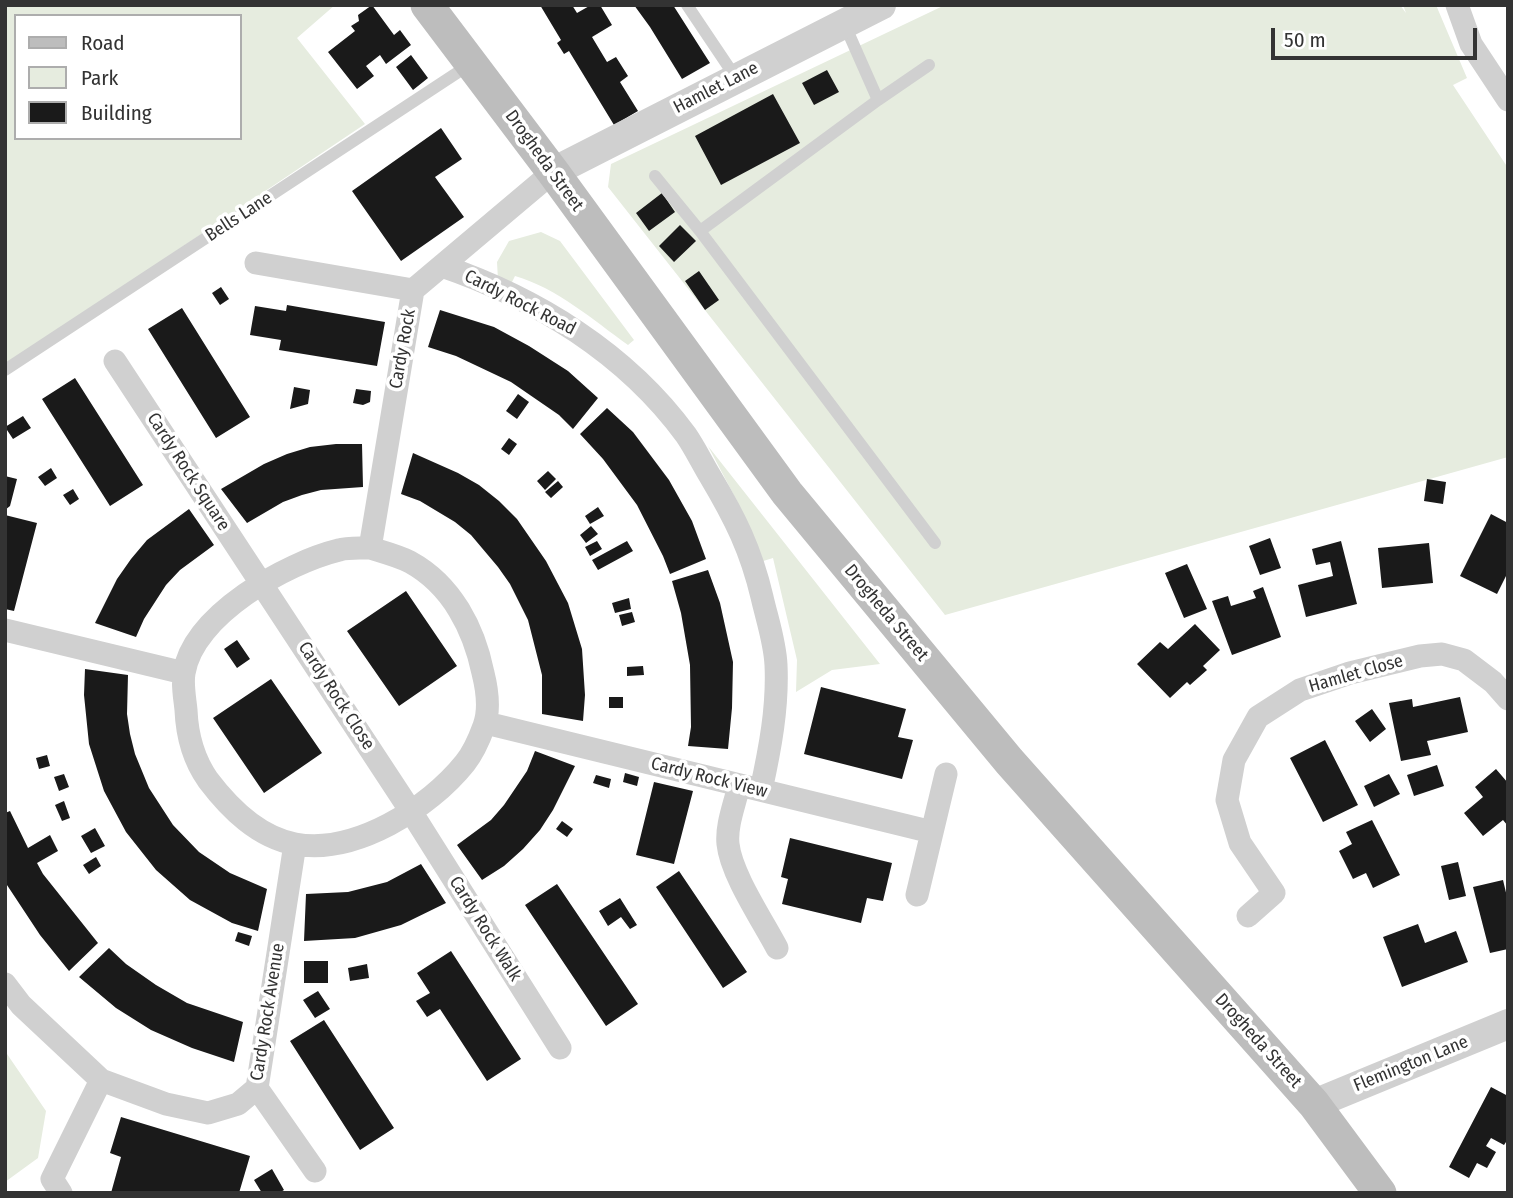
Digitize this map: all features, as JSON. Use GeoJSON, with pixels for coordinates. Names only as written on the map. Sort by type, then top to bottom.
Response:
{"type":"FeatureCollection","features":[{"type":"Feature","properties":{"kind":"main road","name":"Drogheda Street"},"geometry":{"type":"LineString","coordinates":[[427,5],[553,172],[787,493],[1009,761],[1314,1104],[1380,1193]]}},
{"type":"Feature","properties":{"kind":"street","name":"Hamlet Lane"},"geometry":{"type":"LineString","coordinates":[[553,172],[881,5]]}},
{"type":"Feature","properties":{"kind":"street"},"geometry":{"type":"LineString","coordinates":[[1457,5],[1471,44],[1508,100]]}},
{"type":"Feature","properties":{"kind":"street","name":"Cardy Rock"},"geometry":{"type":"LineString","coordinates":[[370,548],[414,290],[553,172]]}},
{"type":"Feature","properties":{"kind":"street"},"geometry":{"type":"LineString","coordinates":[[256,263],[414,290]]}},
{"type":"Feature","properties":{"kind":"street","name":"Cardy Rock Road"},"geometry":{"type":"LineString","coordinates":[[442,266],[499,289],[579,331],[636,378],[686,435],[736,519],[754,562],[776,662],[776,686],[770,751],[729,828],[727,843],[732,863],[777,948]]}},
{"type":"Feature","properties":{"kind":"street","name":"Cardy Rock Square"},"geometry":{"type":"LineString","coordinates":[[115,361],[262,583]]}},
{"type":"Feature","properties":{"kind":"street"},"geometry":{"type":"LineString","coordinates":[[370,548],[410,563],[440,585],[464,615],[479,652],[487,691],[486,723],[467,761],[439,790],[411,810],[373,834],[332,845],[295,844],[257,829],[226,803],[205,775],[187,733],[184,673],[195,645],[217,617],[262,583],[296,564],[341,549],[370,548]]}},
{"type":"Feature","properties":{"kind":"street","name":"Cardy Rock Close"},"geometry":{"type":"LineString","coordinates":[[262,583],[411,810]]}},
{"type":"Feature","properties":{"kind":"street"},"geometry":{"type":"LineString","coordinates":[[5,630],[184,673]]}},
{"type":"Feature","properties":{"kind":"street","name":"Hamlet Close"},"geometry":{"type":"LineString","coordinates":[[1248,916],[1274,893],[1240,843],[1227,800],[1234,760],[1258,717],[1300,690],[1350,673],[1420,656],[1442,654],[1464,660],[1493,682],[1508,699]]}},
{"type":"Feature","properties":{"kind":"street","name":"Cardy Rock View"},"geometry":{"type":"LineString","coordinates":[[486,723],[932,832]]}},
{"type":"Feature","properties":{"kind":"street"},"geometry":{"type":"LineString","coordinates":[[917,895],[946,774]]}},
{"type":"Feature","properties":{"kind":"street","name":"Cardy Rock Walk"},"geometry":{"type":"LineString","coordinates":[[411,810],[560,1048]]}},
{"type":"Feature","properties":{"kind":"street","name":"Cardy Rock Avenue"},"geometry":{"type":"LineString","coordinates":[[5,984],[21,1005],[101,1080],[166,1104],[208,1113],[238,1104],[257,1088],[295,844]]}},
{"type":"Feature","properties":{"kind":"street","name":"Flemington Lane"},"geometry":{"type":"LineString","coordinates":[[1314,1104],[1508,1024]]}},
{"type":"Feature","properties":{"kind":"street"},"geometry":{"type":"LineString","coordinates":[[61,1193],[52,1179],[101,1080]]}},
{"type":"Feature","properties":{"kind":"street"},"geometry":{"type":"LineString","coordinates":[[257,1088],[316,1171]]}},
{"type":"Feature","properties":{"kind":"lane"},"geometry":{"type":"LineString","coordinates":[[687,5],[736,78]]}},
{"type":"Feature","properties":{"kind":"lane"},"geometry":{"type":"LineString","coordinates":[[844,23],[878,100]]}},
{"type":"Feature","properties":{"kind":"lane","name":"Bells Lane"},"geometry":{"type":"LineString","coordinates":[[5,370],[472,63]]}},
{"type":"Feature","properties":{"kind":"lane"},"geometry":{"type":"LineString","coordinates":[[699,231],[929,65]]}},
{"type":"Feature","properties":{"kind":"lane"},"geometry":{"type":"LineString","coordinates":[[655,176],[935,543]]}},
{"type":"Feature","properties":{"kind":"green space"},"geometry":{"type":"Polygon","coordinates":[[[5,5],[335,5],[297,38],[365,124],[5,366],[5,5]]]}},
{"type":"Feature","properties":{"kind":"green space"},"geometry":{"type":"Polygon","coordinates":[[[945,5],[1400,5],[1406,13],[1403,5],[1436,5],[1467,78],[1453,85],[1508,168],[1508,457],[945,615],[608,187],[611,164],[945,5]]]}},
{"type":"Feature","properties":{"kind":"green space"},"geometry":{"type":"Polygon","coordinates":[[[541,232],[560,241],[634,340],[628,345],[545,288],[515,276],[511,284],[498,280],[497,262],[509,241],[541,232]]]}},
{"type":"Feature","properties":{"kind":"green space"},"geometry":{"type":"Polygon","coordinates":[[[708,446],[880,664],[832,670],[796,692],[797,660],[773,558],[760,562],[737,501],[708,446]]]}},
{"type":"Feature","properties":{"kind":"green space"},"geometry":{"type":"Polygon","coordinates":[[[5,1051],[46,1111],[38,1158],[5,1182],[5,1051]]]}},
{"type":"Feature","properties":{"kind":"building"},"geometry":{"type":"Polygon","coordinates":[[[372,5],[394,35],[400,30],[411,45],[386,64],[380,55],[366,66],[374,76],[357,89],[328,52],[355,31],[351,26],[359,21],[358,15],[372,5]]]}},
{"type":"Feature","properties":{"kind":"building"},"geometry":{"type":"Polygon","coordinates":[[[540,5],[572,5],[577,13],[591,5],[600,5],[612,25],[592,37],[607,62],[616,57],[628,76],[620,82],[638,111],[614,125],[569,51],[564,54],[557,43],[561,40],[540,5]]]}},
{"type":"Feature","properties":{"kind":"building"},"geometry":{"type":"Polygon","coordinates":[[[634,5],[673,5],[710,63],[682,79],[634,5]]]}},
{"type":"Feature","properties":{"kind":"building"},"geometry":{"type":"Polygon","coordinates":[[[411,55],[428,78],[413,90],[396,67],[411,55]]]}},
{"type":"Feature","properties":{"kind":"building"},"geometry":{"type":"Polygon","coordinates":[[[827,70],[839,92],[814,105],[802,83],[827,70]]]}},
{"type":"Feature","properties":{"kind":"building"},"geometry":{"type":"Polygon","coordinates":[[[773,94],[800,143],[721,185],[695,136],[773,94]]]}},
{"type":"Feature","properties":{"kind":"building"},"geometry":{"type":"Polygon","coordinates":[[[441,128],[462,159],[435,177],[464,217],[401,261],[352,191],[441,128]]]}},
{"type":"Feature","properties":{"kind":"building"},"geometry":{"type":"Polygon","coordinates":[[[662,193],[675,212],[649,231],[636,213],[662,193]]]}},
{"type":"Feature","properties":{"kind":"building"},"geometry":{"type":"Polygon","coordinates":[[[680,225],[696,241],[674,262],[659,246],[680,225]]]}},
{"type":"Feature","properties":{"kind":"building"},"geometry":{"type":"Polygon","coordinates":[[[699,271],[719,300],[705,310],[685,281],[699,271]]]}},
{"type":"Feature","properties":{"kind":"building"},"geometry":{"type":"Polygon","coordinates":[[[221,287],[229,299],[220,305],[212,293],[221,287]]]}},
{"type":"Feature","properties":{"kind":"building"},"geometry":{"type":"Polygon","coordinates":[[[287,305],[385,322],[377,366],[279,350],[281,340],[250,335],[255,306],[286,311],[287,305]]]}},
{"type":"Feature","properties":{"kind":"building"},"geometry":{"type":"Polygon","coordinates":[[[182,308],[250,417],[216,438],[148,329],[182,308]]]}},
{"type":"Feature","properties":{"kind":"building"},"geometry":{"type":"Polygon","coordinates":[[[440,310],[494,327],[529,346],[568,371],[598,398],[573,429],[559,415],[511,382],[456,356],[428,347],[440,310]]]}},
{"type":"Feature","properties":{"kind":"building"},"geometry":{"type":"Polygon","coordinates":[[[75,378],[143,485],[110,506],[42,399],[75,378]]]}},
{"type":"Feature","properties":{"kind":"building"},"geometry":{"type":"Polygon","coordinates":[[[294,387],[310,390],[308,404],[290,409],[294,387]]]}},
{"type":"Feature","properties":{"kind":"building"},"geometry":{"type":"Polygon","coordinates":[[[356,389],[371,391],[370,402],[363,405],[353,403],[356,389]]]}},
{"type":"Feature","properties":{"kind":"building"},"geometry":{"type":"Polygon","coordinates":[[[518,394],[529,402],[517,419],[506,411],[518,394]]]}},
{"type":"Feature","properties":{"kind":"building"},"geometry":{"type":"Polygon","coordinates":[[[607,408],[633,432],[669,480],[692,521],[706,559],[670,574],[637,505],[603,459],[580,434],[607,408]]]}},
{"type":"Feature","properties":{"kind":"building"},"geometry":{"type":"Polygon","coordinates":[[[23,416],[31,428],[13,439],[5,427],[23,416]]]}},
{"type":"Feature","properties":{"kind":"building"},"geometry":{"type":"Polygon","coordinates":[[[509,438],[517,444],[509,455],[501,449],[509,438]]]}},
{"type":"Feature","properties":{"kind":"building"},"geometry":{"type":"Polygon","coordinates":[[[362,444],[363,487],[321,490],[302,495],[283,502],[247,523],[221,489],[287,454],[310,447],[362,444]]]}},
{"type":"Feature","properties":{"kind":"building"},"geometry":{"type":"Polygon","coordinates":[[[413,453],[458,473],[499,501],[517,519],[546,561],[568,603],[582,649],[585,695],[583,721],[542,714],[542,675],[528,620],[498,567],[471,535],[455,522],[420,501],[401,494],[413,453]]]}},
{"type":"Feature","properties":{"kind":"building"},"geometry":{"type":"Polygon","coordinates":[[[51,468],[57,478],[45,486],[38,477],[51,468]]]}},
{"type":"Feature","properties":{"kind":"building"},"geometry":{"type":"Polygon","coordinates":[[[548,471],[556,479],[545,490],[537,481],[548,471]]]}},
{"type":"Feature","properties":{"kind":"building"},"geometry":{"type":"Polygon","coordinates":[[[5,476],[17,479],[10,506],[5,510],[5,476]]]}},
{"type":"Feature","properties":{"kind":"building"},"geometry":{"type":"Polygon","coordinates":[[[1427,479],[1446,482],[1443,504],[1424,501],[1427,479]]]}},
{"type":"Feature","properties":{"kind":"building"},"geometry":{"type":"Polygon","coordinates":[[[558,481],[563,487],[551,498],[545,492],[558,481]]]}},
{"type":"Feature","properties":{"kind":"building"},"geometry":{"type":"Polygon","coordinates":[[[73,489],[79,499],[70,505],[63,495],[73,489]]]}},
{"type":"Feature","properties":{"kind":"building"},"geometry":{"type":"Polygon","coordinates":[[[598,507],[604,516],[590,524],[585,516],[598,507]]]}},
{"type":"Feature","properties":{"kind":"building"},"geometry":{"type":"Polygon","coordinates":[[[189,509],[214,545],[180,570],[166,585],[136,637],[95,623],[117,579],[131,559],[147,540],[189,509]]]}},
{"type":"Feature","properties":{"kind":"building"},"geometry":{"type":"Polygon","coordinates":[[[1491,514],[1508,523],[1508,572],[1497,594],[1460,576],[1491,514]]]}},
{"type":"Feature","properties":{"kind":"building"},"geometry":{"type":"Polygon","coordinates":[[[5,515],[37,523],[14,611],[5,609],[5,515]]]}},
{"type":"Feature","properties":{"kind":"building"},"geometry":{"type":"Polygon","coordinates":[[[591,526],[598,534],[586,543],[580,535],[591,526]]]}},
{"type":"Feature","properties":{"kind":"building"},"geometry":{"type":"Polygon","coordinates":[[[1270,538],[1281,568],[1260,575],[1249,546],[1270,538]]]}},
{"type":"Feature","properties":{"kind":"building"},"geometry":{"type":"Polygon","coordinates":[[[597,541],[602,549],[590,556],[585,547],[597,541]]]}},
{"type":"Feature","properties":{"kind":"building"},"geometry":{"type":"Polygon","coordinates":[[[627,541],[633,551],[598,570],[592,560],[627,541]]]}},
{"type":"Feature","properties":{"kind":"building"},"geometry":{"type":"Polygon","coordinates":[[[1341,541],[1357,604],[1306,617],[1298,585],[1333,576],[1330,562],[1316,565],[1312,549],[1341,541]]]}},
{"type":"Feature","properties":{"kind":"building"},"geometry":{"type":"Polygon","coordinates":[[[1429,543],[1433,583],[1382,588],[1378,548],[1429,543]]]}},
{"type":"Feature","properties":{"kind":"building"},"geometry":{"type":"Polygon","coordinates":[[[1187,564],[1207,609],[1184,618],[1165,573],[1187,564]]]}},
{"type":"Feature","properties":{"kind":"building"},"geometry":{"type":"Polygon","coordinates":[[[708,570],[720,603],[733,662],[728,749],[688,746],[691,727],[690,665],[672,581],[708,570]]]}},
{"type":"Feature","properties":{"kind":"building"},"geometry":{"type":"Polygon","coordinates":[[[1263,587],[1281,637],[1232,655],[1212,601],[1228,596],[1231,606],[1256,598],[1253,591],[1263,587]]]}},
{"type":"Feature","properties":{"kind":"building"},"geometry":{"type":"Polygon","coordinates":[[[406,591],[457,666],[399,706],[347,631],[406,591]]]}},
{"type":"Feature","properties":{"kind":"building"},"geometry":{"type":"Polygon","coordinates":[[[629,598],[631,609],[615,613],[612,603],[629,598]]]}},
{"type":"Feature","properties":{"kind":"building"},"geometry":{"type":"Polygon","coordinates":[[[632,612],[635,622],[622,626],[619,615],[632,612]]]}},
{"type":"Feature","properties":{"kind":"building"},"geometry":{"type":"Polygon","coordinates":[[[1195,624],[1220,650],[1203,666],[1207,670],[1190,685],[1187,682],[1170,698],[1137,664],[1160,642],[1168,649],[1195,624]]]}},
{"type":"Feature","properties":{"kind":"building"},"geometry":{"type":"Polygon","coordinates":[[[237,640],[250,659],[237,668],[224,649],[237,640]]]}},
{"type":"Feature","properties":{"kind":"building"},"geometry":{"type":"Polygon","coordinates":[[[643,666],[644,675],[627,676],[627,667],[643,666]]]}},
{"type":"Feature","properties":{"kind":"building"},"geometry":{"type":"Polygon","coordinates":[[[85,669],[128,675],[127,714],[130,734],[149,788],[173,825],[199,852],[230,873],[267,889],[258,931],[232,923],[190,900],[156,870],[126,832],[104,791],[89,744],[84,695],[85,669]]]}},
{"type":"Feature","properties":{"kind":"building"},"geometry":{"type":"Polygon","coordinates":[[[271,679],[322,753],[264,793],[213,718],[271,679]]]}},
{"type":"Feature","properties":{"kind":"building"},"geometry":{"type":"Polygon","coordinates":[[[821,687],[906,709],[898,737],[913,740],[902,779],[804,754],[821,687]]]}},
{"type":"Feature","properties":{"kind":"building"},"geometry":{"type":"Polygon","coordinates":[[[609,697],[623,697],[623,708],[609,708],[609,697]]]}},
{"type":"Feature","properties":{"kind":"building"},"geometry":{"type":"Polygon","coordinates":[[[1460,697],[1468,732],[1427,741],[1431,755],[1401,761],[1389,703],[1412,699],[1413,707],[1460,697]]]}},
{"type":"Feature","properties":{"kind":"building"},"geometry":{"type":"Polygon","coordinates":[[[1372,709],[1386,729],[1370,742],[1355,721],[1372,709]]]}},
{"type":"Feature","properties":{"kind":"building"},"geometry":{"type":"Polygon","coordinates":[[[1325,740],[1358,805],[1323,822],[1290,758],[1325,740]]]}},
{"type":"Feature","properties":{"kind":"building"},"geometry":{"type":"Polygon","coordinates":[[[535,751],[575,766],[540,830],[504,866],[482,880],[457,845],[491,820],[504,805],[527,771],[535,751]]]}},
{"type":"Feature","properties":{"kind":"building"},"geometry":{"type":"Polygon","coordinates":[[[47,755],[50,766],[39,769],[36,758],[47,755]]]}},
{"type":"Feature","properties":{"kind":"building"},"geometry":{"type":"Polygon","coordinates":[[[1437,765],[1444,786],[1414,796],[1407,775],[1437,765]]]}},
{"type":"Feature","properties":{"kind":"building"},"geometry":{"type":"Polygon","coordinates":[[[1496,769],[1508,783],[1508,826],[1503,820],[1483,836],[1464,813],[1483,797],[1475,787],[1496,769]]]}},
{"type":"Feature","properties":{"kind":"building"},"geometry":{"type":"Polygon","coordinates":[[[625,773],[639,777],[637,786],[623,782],[625,773]]]}},
{"type":"Feature","properties":{"kind":"building"},"geometry":{"type":"Polygon","coordinates":[[[64,774],[69,787],[59,791],[54,777],[64,774]]]}},
{"type":"Feature","properties":{"kind":"building"},"geometry":{"type":"Polygon","coordinates":[[[1389,774],[1400,794],[1374,807],[1364,786],[1389,774]]]}},
{"type":"Feature","properties":{"kind":"building"},"geometry":{"type":"Polygon","coordinates":[[[596,775],[611,779],[609,788],[593,783],[596,775]]]}},
{"type":"Feature","properties":{"kind":"building"},"geometry":{"type":"Polygon","coordinates":[[[654,782],[693,791],[674,864],[636,855],[654,782]]]}},
{"type":"Feature","properties":{"kind":"building"},"geometry":{"type":"Polygon","coordinates":[[[64,801],[70,818],[62,821],[55,805],[64,801]]]}},
{"type":"Feature","properties":{"kind":"building"},"geometry":{"type":"Polygon","coordinates":[[[10,811],[28,848],[50,835],[58,851],[37,863],[98,943],[69,971],[40,935],[5,882],[5,813],[10,811]]]}},
{"type":"Feature","properties":{"kind":"building"},"geometry":{"type":"Polygon","coordinates":[[[1372,820],[1400,875],[1373,888],[1366,873],[1353,879],[1339,851],[1352,844],[1346,832],[1372,820]]]}},
{"type":"Feature","properties":{"kind":"building"},"geometry":{"type":"Polygon","coordinates":[[[562,821],[573,829],[567,837],[556,829],[562,821]]]}},
{"type":"Feature","properties":{"kind":"building"},"geometry":{"type":"Polygon","coordinates":[[[95,828],[105,846],[91,853],[81,836],[95,828]]]}},
{"type":"Feature","properties":{"kind":"building"},"geometry":{"type":"Polygon","coordinates":[[[790,838],[892,863],[883,901],[867,898],[861,923],[782,904],[788,879],[781,877],[790,838]]]}},
{"type":"Feature","properties":{"kind":"building"},"geometry":{"type":"Polygon","coordinates":[[[96,857],[101,866],[89,874],[83,865],[96,857]]]}},
{"type":"Feature","properties":{"kind":"building"},"geometry":{"type":"Polygon","coordinates":[[[1458,862],[1466,896],[1449,900],[1441,866],[1458,862]]]}},
{"type":"Feature","properties":{"kind":"building"},"geometry":{"type":"Polygon","coordinates":[[[421,864],[446,903],[401,925],[355,938],[304,941],[306,894],[348,892],[387,882],[421,864]]]}},
{"type":"Feature","properties":{"kind":"building"},"geometry":{"type":"Polygon","coordinates":[[[679,871],[747,972],[723,988],[656,887],[679,871]]]}},
{"type":"Feature","properties":{"kind":"building"},"geometry":{"type":"Polygon","coordinates":[[[1503,880],[1508,901],[1508,949],[1490,953],[1473,887],[1503,880]]]}},
{"type":"Feature","properties":{"kind":"building"},"geometry":{"type":"Polygon","coordinates":[[[557,884],[638,1004],[606,1026],[525,905],[557,884]]]}},
{"type":"Feature","properties":{"kind":"building"},"geometry":{"type":"Polygon","coordinates":[[[620,898],[637,925],[630,929],[621,917],[608,926],[599,911],[620,898]]]}},
{"type":"Feature","properties":{"kind":"building"},"geometry":{"type":"Polygon","coordinates":[[[1418,924],[1425,943],[1456,931],[1468,962],[1402,987],[1383,937],[1418,924]]]}},
{"type":"Feature","properties":{"kind":"building"},"geometry":{"type":"Polygon","coordinates":[[[238,932],[252,936],[249,946],[235,941],[238,932]]]}},
{"type":"Feature","properties":{"kind":"building"},"geometry":{"type":"Polygon","coordinates":[[[109,948],[126,964],[187,1003],[243,1022],[234,1062],[151,1030],[116,1008],[79,977],[109,948]]]}},
{"type":"Feature","properties":{"kind":"building"},"geometry":{"type":"Polygon","coordinates":[[[451,951],[521,1059],[487,1081],[440,1009],[427,1017],[416,1001],[430,993],[417,973],[451,951]]]}},
{"type":"Feature","properties":{"kind":"building"},"geometry":{"type":"Polygon","coordinates":[[[304,961],[328,961],[328,983],[304,983],[304,961]]]}},
{"type":"Feature","properties":{"kind":"building"},"geometry":{"type":"Polygon","coordinates":[[[367,964],[369,978],[350,981],[348,968],[367,964]]]}},
{"type":"Feature","properties":{"kind":"building"},"geometry":{"type":"Polygon","coordinates":[[[318,991],[330,1009],[315,1018],[303,1000],[318,991]]]}},
{"type":"Feature","properties":{"kind":"building"},"geometry":{"type":"Polygon","coordinates":[[[324,1020],[394,1128],[360,1150],[290,1041],[324,1020]]]}},
{"type":"Feature","properties":{"kind":"building"},"geometry":{"type":"Polygon","coordinates":[[[1491,1087],[1508,1096],[1508,1139],[1504,1145],[1491,1138],[1486,1146],[1496,1152],[1487,1168],[1477,1163],[1469,1178],[1449,1167],[1491,1087]]]}},
{"type":"Feature","properties":{"kind":"building"},"geometry":{"type":"Polygon","coordinates":[[[121,1117],[250,1156],[239,1193],[111,1193],[121,1157],[110,1153],[121,1117]]]}},
{"type":"Feature","properties":{"kind":"building"},"geometry":{"type":"Polygon","coordinates":[[[272,1169],[284,1190],[279,1193],[262,1193],[254,1180],[272,1169]]]}}]}
